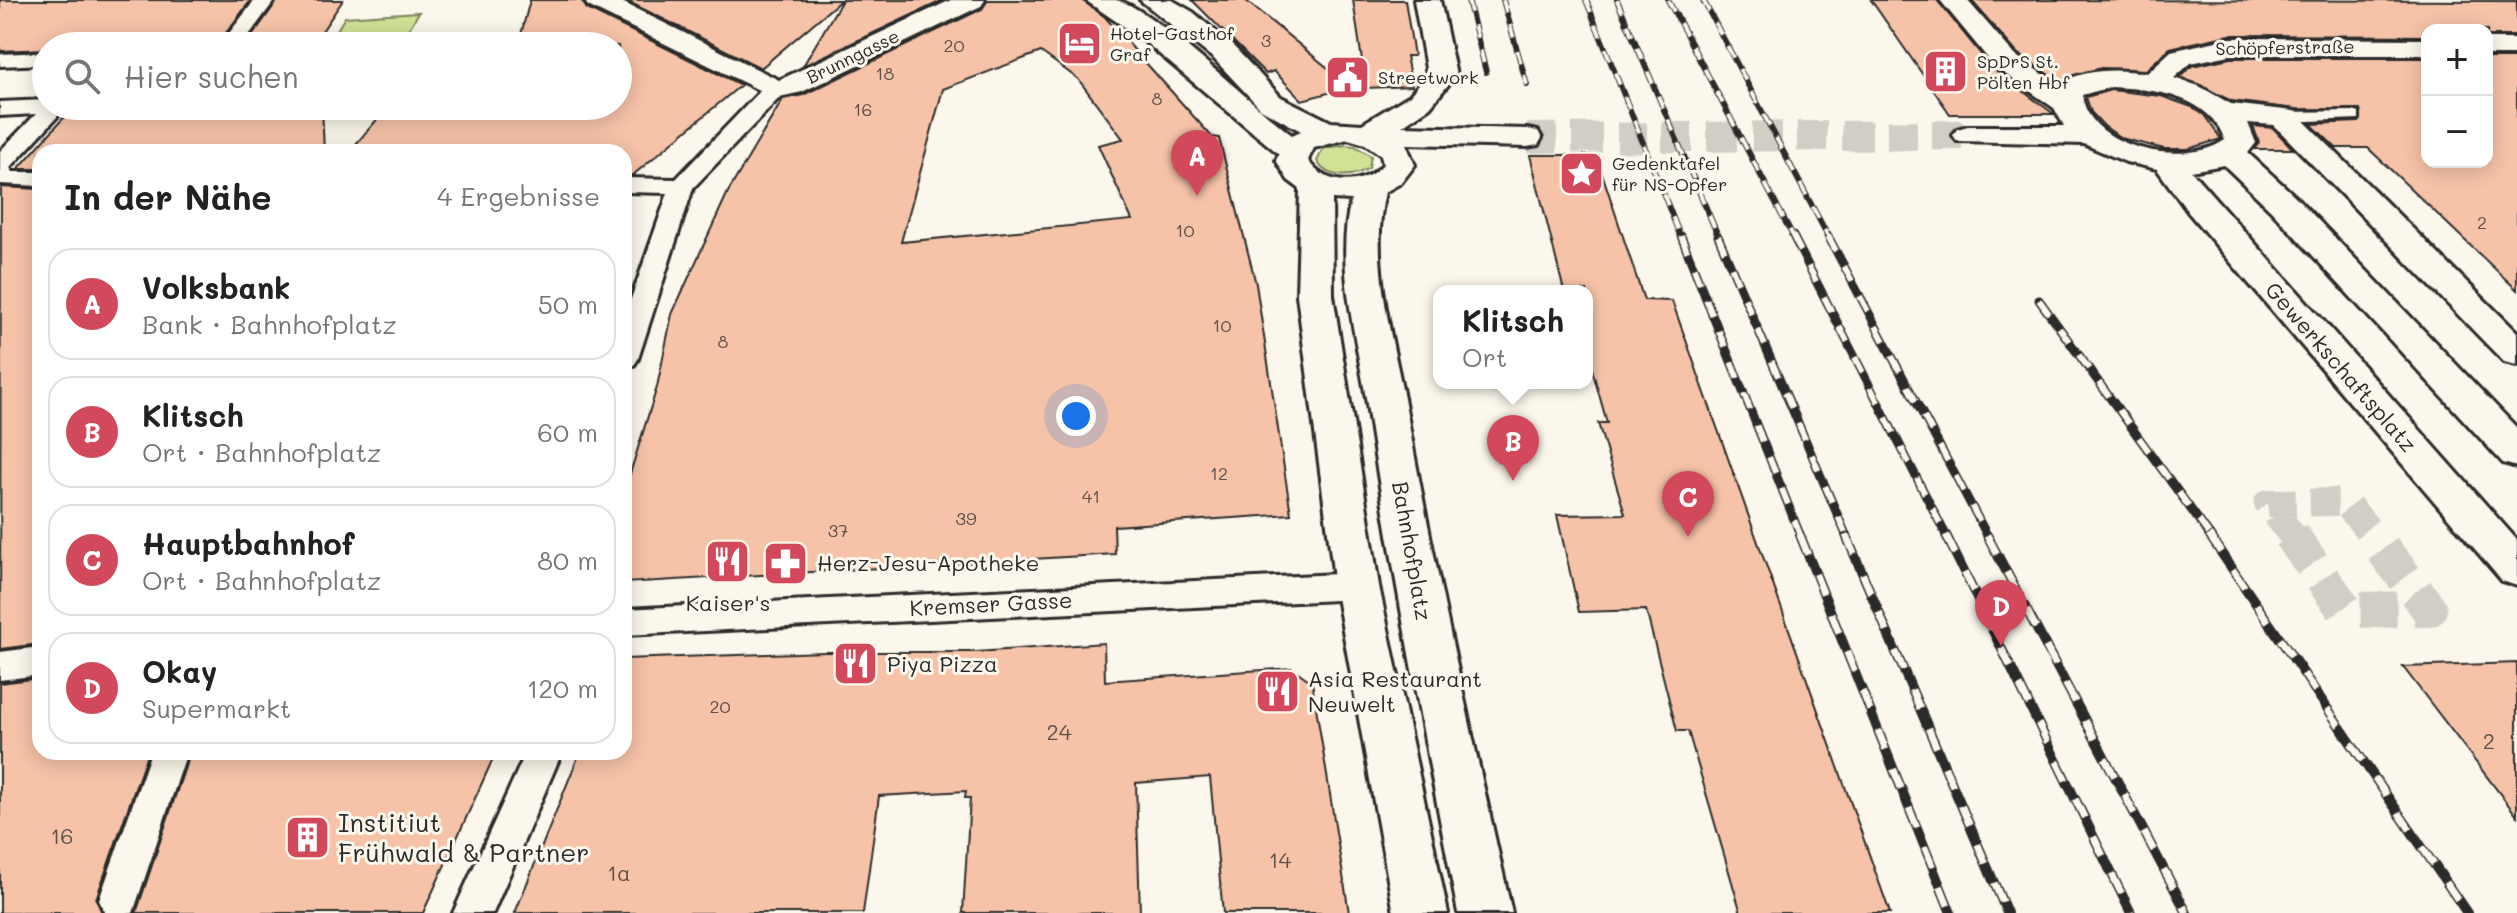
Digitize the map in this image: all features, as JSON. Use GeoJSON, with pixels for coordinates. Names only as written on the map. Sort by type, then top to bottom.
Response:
{"type":"FeatureCollection","features":[{"type":"Feature","properties":{"kind":"street"},"geometry":{"type":"LineString","coordinates":[[241,32],[265,0]]}},
{"type":"Feature","properties":{"kind":"street"},"geometry":{"type":"LineString","coordinates":[[597,0],[769,87]]}},
{"type":"Feature","properties":{"kind":"street","name":"Brunngasse"},"geometry":{"type":"LineString","coordinates":[[632,335],[682,186],[769,87],[792,86],[972,0]]}},
{"type":"Feature","properties":{"kind":"street"},"geometry":{"type":"LineString","coordinates":[[1098,0],[1155,37],[1241,112],[1294,150]]}},
{"type":"Feature","properties":{"kind":"street"},"geometry":{"type":"LineString","coordinates":[[1153,0],[1183,18],[1224,53],[1271,103],[1326,132],[1446,134],[1476,139],[1527,138]]}},
{"type":"Feature","properties":{"kind":"street"},"geometry":{"type":"LineString","coordinates":[[1372,135],[1420,101],[1442,75],[1427,0]]}},
{"type":"Feature","properties":{"kind":"street"},"geometry":{"type":"LineString","coordinates":[[1962,11],[2023,52],[2094,80],[2154,82],[2193,94],[2225,112],[2238,128],[2241,143],[2232,155],[2205,163],[2168,162],[2139,156],[2090,135],[2071,119],[2064,102],[2005,61],[1962,11]]}},
{"type":"Feature","properties":{"kind":"street","name":"Schöpferstraße"},"geometry":{"type":"LineString","coordinates":[[2154,82],[2179,58],[2198,51],[2235,46],[2421,47]]}},
{"type":"Feature","properties":{"kind":"street"},"geometry":{"type":"LineString","coordinates":[[2493,47],[2517,47]]}},
{"type":"Feature","properties":{"kind":"street"},"geometry":{"type":"LineString","coordinates":[[0,60],[32,59]]}},
{"type":"Feature","properties":{"kind":"street"},"geometry":{"type":"LineString","coordinates":[[2064,102],[2067,92],[2094,80]]}},
{"type":"Feature","properties":{"kind":"street"},"geometry":{"type":"LineString","coordinates":[[0,109],[32,107]]}},
{"type":"Feature","properties":{"kind":"street"},"geometry":{"type":"LineString","coordinates":[[2225,112],[2283,117],[2517,353]]}},
{"type":"Feature","properties":{"kind":"street"},"geometry":{"type":"LineString","coordinates":[[32,178],[2,172],[45,120]]}},
{"type":"Feature","properties":{"kind":"street"},"geometry":{"type":"LineString","coordinates":[[1326,132],[1301,142],[1294,150],[1295,169],[1316,184],[1353,190],[1388,180],[1399,165],[1476,139]]}},
{"type":"Feature","properties":{"kind":"street"},"geometry":{"type":"LineString","coordinates":[[1372,135],[1396,151],[1399,165]]}},
{"type":"Feature","properties":{"kind":"street"},"geometry":{"type":"LineString","coordinates":[[1968,135],[2090,135]]}},
{"type":"Feature","properties":{"kind":"street"},"geometry":{"type":"LineString","coordinates":[[2232,155],[2283,203],[2517,453]]}},
{"type":"Feature","properties":{"kind":"street","name":"Gewerkschaftsplatz"},"geometry":{"type":"LineString","coordinates":[[2168,162],[2200,205],[2517,569]]}},
{"type":"Feature","properties":{"kind":"street"},"geometry":{"type":"LineString","coordinates":[[1316,184],[1315,295],[1357,586],[1421,913]]}},
{"type":"Feature","properties":{"kind":"street"},"geometry":{"type":"LineString","coordinates":[[632,185],[682,186]]}},
{"type":"Feature","properties":{"kind":"street","name":"Bahnhofplatz"},"geometry":{"type":"LineString","coordinates":[[1370,187],[1361,224],[1367,292],[1410,550],[1485,913]]}},
{"type":"Feature","properties":{"kind":"street","name":"Kremser Gasse"},"geometry":{"type":"LineString","coordinates":[[632,622],[1357,586]]}},
{"type":"Feature","properties":{"kind":"street"},"geometry":{"type":"LineString","coordinates":[[0,666],[32,662]]}},
{"type":"Feature","properties":{"kind":"street"},"geometry":{"type":"LineString","coordinates":[[119,900],[166,760]]}},
{"type":"Feature","properties":{"kind":"street"},"geometry":{"type":"LineString","coordinates":[[473,913],[540,760]]}},
{"type":"Feature","properties":{"kind":"lane"},"geometry":{"type":"LineString","coordinates":[[2283,117],[2354,116]]}},
{"type":"Feature","properties":{"kind":"green space"},"geometry":{"type":"Polygon","coordinates":[[[419,12],[407,32],[336,32],[345,17],[419,12]]]}},
{"type":"Feature","properties":{"kind":"green space"},"geometry":{"type":"Polygon","coordinates":[[[1355,146],[1371,156],[1369,168],[1356,174],[1341,175],[1327,172],[1321,167],[1317,161],[1323,149],[1355,146]]]}},
{"type":"Feature","properties":{"kind":"building"},"geometry":{"type":"Polygon","coordinates":[[[0,0],[251,0],[227,32],[32,32],[32,50],[0,51],[0,0]]]}},
{"type":"Feature","properties":{"kind":"building"},"geometry":{"type":"Polygon","coordinates":[[[278,0],[343,0],[321,32],[255,32],[278,0]]]}},
{"type":"Feature","properties":{"kind":"building"},"geometry":{"type":"Polygon","coordinates":[[[530,0],[581,0],[587,9],[741,85],[633,175],[632,144],[356,144],[377,120],[632,120],[632,32],[522,32],[530,0]]]}},
{"type":"Feature","properties":{"kind":"building"},"geometry":{"type":"Polygon","coordinates":[[[625,0],[841,0],[761,68],[625,0]]]}},
{"type":"Feature","properties":{"kind":"building"},"geometry":{"type":"Polygon","coordinates":[[[842,0],[944,0],[803,66],[842,0]]]}},
{"type":"Feature","properties":{"kind":"building"},"geometry":{"type":"Polygon","coordinates":[[[988,0],[1082,0],[1105,17],[1212,137],[1219,138],[1256,284],[1291,514],[1114,526],[1115,554],[632,583],[632,467],[657,387],[672,314],[728,192],[783,99],[803,95],[982,9],[988,0]],[[1041,52],[943,89],[901,242],[1132,220],[1098,145],[1123,139],[1078,79],[1041,52]]]}},
{"type":"Feature","properties":{"kind":"building"},"geometry":{"type":"Polygon","coordinates":[[[1192,0],[1245,0],[1351,87],[1302,100],[1274,71],[1266,74],[1192,0]]]}},
{"type":"Feature","properties":{"kind":"building"},"geometry":{"type":"Polygon","coordinates":[[[1353,0],[1405,0],[1414,56],[1406,56],[1412,86],[1366,88],[1353,0]]]}},
{"type":"Feature","properties":{"kind":"building"},"geometry":{"type":"Polygon","coordinates":[[[1871,0],[1937,0],[1993,69],[2054,114],[1950,114],[1871,0]]]}},
{"type":"Feature","properties":{"kind":"building"},"geometry":{"type":"Polygon","coordinates":[[[1971,0],[2517,1],[2517,36],[2493,36],[2493,24],[2421,24],[2421,36],[2230,35],[2170,48],[2146,70],[2101,68],[2058,81],[2017,53],[1971,0]]]}},
{"type":"Feature","properties":{"kind":"building"},"geometry":{"type":"Polygon","coordinates":[[[2230,58],[2421,58],[2421,168],[2493,168],[2493,58],[2517,58],[2517,290],[2368,148],[2336,148],[2311,124],[2359,122],[2360,110],[2296,109],[2232,101],[2180,77],[2192,66],[2230,58]]]}},
{"type":"Feature","properties":{"kind":"building"},"geometry":{"type":"Polygon","coordinates":[[[2111,90],[2161,96],[2192,107],[2204,115],[2221,139],[2188,149],[2164,149],[2121,138],[2091,112],[2086,97],[2111,90]]]}},
{"type":"Feature","properties":{"kind":"building"},"geometry":{"type":"Polygon","coordinates":[[[62,120],[323,120],[324,144],[40,144],[62,120]]]}},
{"type":"Feature","properties":{"kind":"building"},"geometry":{"type":"Polygon","coordinates":[[[2253,126],[2273,128],[2293,149],[2255,149],[2259,142],[2253,126]]]}},
{"type":"Feature","properties":{"kind":"building"},"geometry":{"type":"Polygon","coordinates":[[[32,153],[32,169],[18,169],[32,153]]]}},
{"type":"Feature","properties":{"kind":"building"},"geometry":{"type":"Polygon","coordinates":[[[1530,155],[1596,155],[1644,300],[1672,301],[1890,913],[1741,913],[1688,731],[1677,731],[1646,610],[1579,612],[1557,515],[1625,514],[1598,423],[1607,423],[1593,373],[1593,285],[1562,285],[1530,155]]]}},
{"type":"Feature","properties":{"kind":"building"},"geometry":{"type":"Polygon","coordinates":[[[1,187],[32,189],[32,645],[0,649],[1,187]]]}},
{"type":"Feature","properties":{"kind":"building"},"geometry":{"type":"Polygon","coordinates":[[[1104,643],[1105,681],[1292,668],[1312,682],[1349,913],[1223,913],[1210,777],[1136,783],[1140,913],[963,913],[970,798],[965,798],[966,791],[879,796],[863,913],[515,913],[577,760],[632,760],[632,659],[825,652],[976,652],[1104,643]]]}},
{"type":"Feature","properties":{"kind":"building"},"geometry":{"type":"Polygon","coordinates":[[[2517,663],[2517,816],[2403,667],[2517,663]]]}},
{"type":"Feature","properties":{"kind":"building"},"geometry":{"type":"Polygon","coordinates":[[[32,679],[32,760],[145,760],[96,899],[102,913],[0,913],[0,683],[32,679]]]}},
{"type":"Feature","properties":{"kind":"building","name":"Institiut Frühwald & Partner"},"geometry":{"type":"Polygon","coordinates":[[[187,760],[492,760],[423,913],[136,913],[187,760]]]}},
{"type":"Feature","properties":{"kind":"tunnel"},"geometry":{"type":"LineString","coordinates":[[1527,138],[1968,135]]}},
{"type":"Feature","properties":{"kind":"tunnel"},"geometry":{"type":"LineString","coordinates":[[2293,537],[2268,503],[2345,502],[2374,537]]}},
{"type":"Feature","properties":{"kind":"tunnel"},"geometry":{"type":"LineString","coordinates":[[2291,535],[2345,610],[2429,609],[2372,535]]}},
{"type":"Feature","properties":{"kind":"railway"},"geometry":{"type":"LineString","coordinates":[[1468,0],[1486,72]]}},
{"type":"Feature","properties":{"kind":"railway"},"geometry":{"type":"LineString","coordinates":[[1503,0],[1527,85]]}},
{"type":"Feature","properties":{"kind":"railway"},"geometry":{"type":"LineString","coordinates":[[1586,0],[1681,238]]}},
{"type":"Feature","properties":{"kind":"railway"},"geometry":{"type":"LineString","coordinates":[[1617,0],[1719,238]]}},
{"type":"Feature","properties":{"kind":"railway"},"geometry":{"type":"LineString","coordinates":[[1668,0],[1794,238]]}},
{"type":"Feature","properties":{"kind":"railway"},"geometry":{"type":"LineString","coordinates":[[1703,0],[1829,238]]}},
{"type":"Feature","properties":{"kind":"railway"},"geometry":{"type":"LineString","coordinates":[[1681,236],[1801,537]]}},
{"type":"Feature","properties":{"kind":"railway"},"geometry":{"type":"LineString","coordinates":[[1718,236],[1847,537]]}},
{"type":"Feature","properties":{"kind":"railway"},"geometry":{"type":"LineString","coordinates":[[1793,236],[1947,536]]}},
{"type":"Feature","properties":{"kind":"railway"},"geometry":{"type":"LineString","coordinates":[[1828,236],[1988,537]]}},
{"type":"Feature","properties":{"kind":"railway"},"geometry":{"type":"LineString","coordinates":[[2039,300],[2211,537]]}},
{"type":"Feature","properties":{"kind":"railway"},"geometry":{"type":"LineString","coordinates":[[1800,535],[1951,913]]}},
{"type":"Feature","properties":{"kind":"railway"},"geometry":{"type":"LineString","coordinates":[[1846,535],[2007,913]]}},
{"type":"Feature","properties":{"kind":"railway"},"geometry":{"type":"LineString","coordinates":[[1987,535],[2187,913]]}},
{"type":"Feature","properties":{"kind":"railway"},"geometry":{"type":"LineString","coordinates":[[2209,535],[2467,913]]}},
{"type":"Feature","properties":{"kind":"railway"},"geometry":{"type":"LineString","coordinates":[[1947,536],[2131,913]]}},
{"type":"Feature","properties":{"kind":"place","name":"Hotel-Gasthof Graf"},"geometry":{"type":"Point","coordinates":[1079,44]}},
{"type":"Feature","properties":{"kind":"place","name":"SpDrS St. Pölten Hbf"},"geometry":{"type":"Point","coordinates":[1946,72]}},
{"type":"Feature","properties":{"kind":"place","name":"Streetwork"},"geometry":{"type":"Point","coordinates":[1347,78]}},
{"type":"Feature","properties":{"kind":"place","name":"Gedenktafel für NS-Opfer"},"geometry":{"type":"Point","coordinates":[1581,174]}},
{"type":"Feature","properties":{"kind":"place","name":"Volksbank"},"geometry":{"type":"Point","coordinates":[1197,196]}},
{"type":"Feature","properties":{"kind":"place","name":"Klitsch"},"geometry":{"type":"Point","coordinates":[1513,481]}},
{"type":"Feature","properties":{"kind":"place","name":"Hauptbahnhof"},"geometry":{"type":"Point","coordinates":[1688,537]}},
{"type":"Feature","properties":{"kind":"place","name":"Kaiser's"},"geometry":{"type":"Point","coordinates":[728,562]}},
{"type":"Feature","properties":{"kind":"place","name":"Herz-Jesu-Apotheke"},"geometry":{"type":"Point","coordinates":[786,563]}},
{"type":"Feature","properties":{"kind":"place","name":"Okay"},"geometry":{"type":"Point","coordinates":[2001,646]}},
{"type":"Feature","properties":{"kind":"place","name":"Piya Pizza"},"geometry":{"type":"Point","coordinates":[856,664]}},
{"type":"Feature","properties":{"kind":"place","name":"Asia Restaurant Neuwelt"},"geometry":{"type":"Point","coordinates":[1277,692]}},
{"type":"Feature","properties":{"kind":"place","name":"Institiut Frühwald & Partner"},"geometry":{"type":"Point","coordinates":[307,838]}}]}
